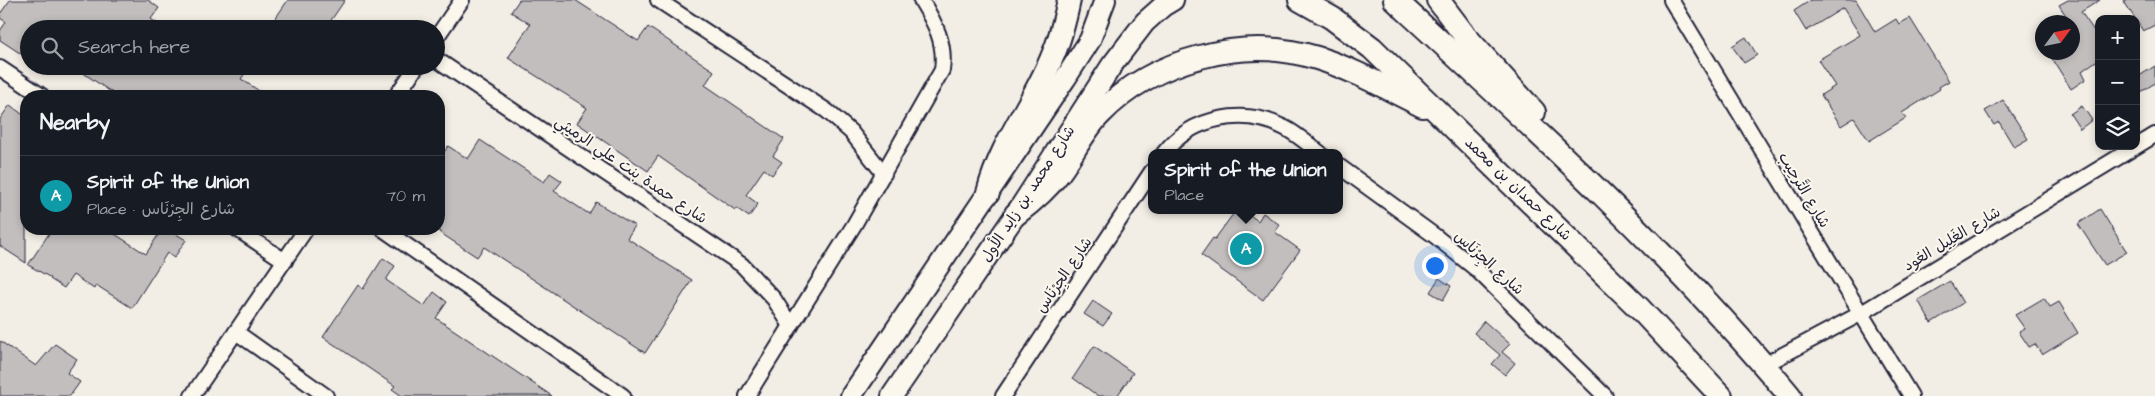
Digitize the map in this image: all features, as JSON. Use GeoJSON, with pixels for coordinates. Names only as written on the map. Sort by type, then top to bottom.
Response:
{"type":"FeatureCollection","features":[{"type":"Feature","properties":{"kind":"main road"},"geometry":{"type":"LineString","coordinates":[[988,193],[1000,155],[1053,55],[1063,26],[1069,0]]}},
{"type":"Feature","properties":{"kind":"main road"},"geometry":{"type":"LineString","coordinates":[[851,396],[1090,40],[1105,0]]}},
{"type":"Feature","properties":{"kind":"main road","name":"شارع محمد بن زايد الأول"},"geometry":{"type":"LineString","coordinates":[[892,396],[1016,214],[1112,65],[1145,22],[1173,0]]}},
{"type":"Feature","properties":{"kind":"main road","name":"شارع حمدان بن محمد"},"geometry":{"type":"LineString","coordinates":[[1300,0],[1332,18],[1372,48],[1640,309],[1720,396]]}},
{"type":"Feature","properties":{"kind":"main road"},"geometry":{"type":"LineString","coordinates":[[1395,0],[1587,179],[1683,275],[1790,396]]}},
{"type":"Feature","properties":{"kind":"main road"},"geometry":{"type":"LineString","coordinates":[[1438,0],[1466,37],[1543,120],[1587,179]]}},
{"type":"Feature","properties":{"kind":"main road"},"geometry":{"type":"LineString","coordinates":[[1016,214],[1046,188],[1098,115],[1118,96],[1148,77],[1198,57],[1254,49],[1293,52],[1339,66],[1442,115]]}},
{"type":"Feature","properties":{"kind":"street"},"geometry":{"type":"LineString","coordinates":[[445,25],[462,0]]}},
{"type":"Feature","properties":{"kind":"street"},"geometry":{"type":"LineString","coordinates":[[658,0],[827,111],[851,132],[884,174]]}},
{"type":"Feature","properties":{"kind":"street"},"geometry":{"type":"LineString","coordinates":[[747,396],[884,174],[942,70],[941,40],[921,0]]}},
{"type":"Feature","properties":{"kind":"street","name":"شارع التَّرحِيب"},"geometry":{"type":"LineString","coordinates":[[1671,0],[1911,396]]}},
{"type":"Feature","properties":{"kind":"street","name":"شارع حمدة بنت علي الرميثي"},"geometry":{"type":"LineString","coordinates":[[445,64],[742,265],[765,287],[791,326]]}},
{"type":"Feature","properties":{"kind":"street"},"geometry":{"type":"LineString","coordinates":[[0,68],[33,90]]}},
{"type":"Feature","properties":{"kind":"street"},"geometry":{"type":"LineString","coordinates":[[400,90],[411,75]]}},
{"type":"Feature","properties":{"kind":"street"},"geometry":{"type":"LineString","coordinates":[[1168,149],[1181,136],[1198,125],[1218,118],[1239,116],[1259,118],[1286,128],[1315,149]]}},
{"type":"Feature","properties":{"kind":"street","name":"شارع الغَلِيل العُود"},"geometry":{"type":"LineString","coordinates":[[1764,365],[1860,314],[2155,135]]}},
{"type":"Feature","properties":{"kind":"street","name":"شارع الجِرْنَاس"},"geometry":{"type":"LineString","coordinates":[[1343,169],[1476,269],[1605,396]]}},
{"type":"Feature","properties":{"kind":"street","name":"شارع الجِرْنَاس"},"geometry":{"type":"LineString","coordinates":[[1003,396],[1148,177]]}},
{"type":"Feature","properties":{"kind":"street"},"geometry":{"type":"LineString","coordinates":[[246,235],[284,261]]}},
{"type":"Feature","properties":{"kind":"street"},"geometry":{"type":"LineString","coordinates":[[192,396],[302,235]]}},
{"type":"Feature","properties":{"kind":"street"},"geometry":{"type":"LineString","coordinates":[[393,235],[623,396]]}},
{"type":"Feature","properties":{"kind":"street"},"geometry":{"type":"LineString","coordinates":[[236,332],[326,396]]}},
{"type":"Feature","properties":{"kind":"building"},"geometry":{"type":"Polygon","coordinates":[[[10,0],[148,0],[159,8],[151,19],[152,20],[20,20],[20,53],[0,40],[0,31],[6,22],[0,18],[0,14],[10,0]]]}},
{"type":"Feature","properties":{"kind":"building"},"geometry":{"type":"Polygon","coordinates":[[[288,0],[345,0],[331,20],[274,20],[288,0]]]}},
{"type":"Feature","properties":{"kind":"building"},"geometry":{"type":"Polygon","coordinates":[[[519,0],[575,0],[638,41],[648,27],[714,71],[705,85],[784,139],[773,156],[782,162],[772,175],[764,169],[746,195],[758,204],[749,217],[736,208],[735,210],[658,156],[648,171],[577,123],[587,108],[508,58],[530,24],[511,12],[519,0]]]}},
{"type":"Feature","properties":{"kind":"building"},"geometry":{"type":"Polygon","coordinates":[[[1811,0],[1856,0],[1875,32],[1896,19],[1899,24],[1910,18],[1949,81],[1939,87],[1940,89],[1902,113],[1906,118],[1869,141],[1854,118],[1841,126],[1821,95],[1835,86],[1818,60],[1860,35],[1843,8],[1806,31],[1794,11],[1811,0]]]}},
{"type":"Feature","properties":{"kind":"building"},"geometry":{"type":"Polygon","coordinates":[[[2068,0],[2100,0],[2081,12],[2095,32],[2095,62],[2082,71],[2086,79],[2071,89],[2053,60],[2080,60],[2080,15],[2065,15],[2059,5],[2068,0]]]}},
{"type":"Feature","properties":{"kind":"building"},"geometry":{"type":"Polygon","coordinates":[[[2123,0],[2155,0],[2155,25],[2143,31],[2140,26],[2140,15],[2133,15],[2123,0]]]}},
{"type":"Feature","properties":{"kind":"building"},"geometry":{"type":"Polygon","coordinates":[[[1746,37],[1757,55],[1744,63],[1732,46],[1746,37]]]}},
{"type":"Feature","properties":{"kind":"building"},"geometry":{"type":"Polygon","coordinates":[[[2155,66],[2155,83],[2140,92],[2140,75],[2155,66]]]}},
{"type":"Feature","properties":{"kind":"building"},"geometry":{"type":"Polygon","coordinates":[[[86,75],[244,75],[241,79],[258,90],[108,90],[86,75]]]}},
{"type":"Feature","properties":{"kind":"building"},"geometry":{"type":"Polygon","coordinates":[[[2003,100],[2028,139],[2014,147],[1999,122],[1994,125],[1985,111],[2003,100]]]}},
{"type":"Feature","properties":{"kind":"building"},"geometry":{"type":"Polygon","coordinates":[[[10,105],[20,112],[20,235],[26,235],[26,263],[0,246],[0,119],[10,105]]]}},
{"type":"Feature","properties":{"kind":"building"},"geometry":{"type":"Polygon","coordinates":[[[2082,106],[2092,120],[2080,129],[2070,114],[2082,106]]]}},
{"type":"Feature","properties":{"kind":"building"},"geometry":{"type":"Polygon","coordinates":[[[480,140],[544,182],[550,173],[562,181],[554,191],[589,214],[596,202],[635,226],[627,238],[692,280],[645,353],[484,247],[477,257],[444,235],[445,151],[448,146],[468,159],[480,140]]]}},
{"type":"Feature","properties":{"kind":"building"},"geometry":{"type":"Polygon","coordinates":[[[2100,209],[2127,252],[2105,265],[2078,224],[2100,209]]]}},
{"type":"Feature","properties":{"kind":"building"},"geometry":{"type":"Polygon","coordinates":[[[1233,214],[1248,214],[1258,221],[1262,214],[1264,214],[1280,225],[1275,232],[1300,250],[1263,300],[1201,255],[1213,238],[1215,239],[1233,214]]]}},
{"type":"Feature","properties":{"kind":"building"},"geometry":{"type":"Polygon","coordinates":[[[48,235],[116,235],[146,254],[158,235],[178,235],[186,240],[174,258],[167,253],[132,308],[96,285],[94,289],[73,275],[64,288],[28,265],[48,235]]]}},
{"type":"Feature","properties":{"kind":"building"},"geometry":{"type":"Polygon","coordinates":[[[383,258],[395,266],[386,280],[424,306],[434,292],[447,302],[436,318],[552,396],[402,396],[392,389],[395,386],[323,337],[358,285],[363,289],[383,258]]]}},
{"type":"Feature","properties":{"kind":"building"},"geometry":{"type":"Polygon","coordinates":[[[1439,278],[1451,286],[1443,300],[1430,292],[1439,278]]]}},
{"type":"Feature","properties":{"kind":"building"},"geometry":{"type":"Polygon","coordinates":[[[1950,281],[1963,303],[1931,323],[1918,300],[1950,281]]]}},
{"type":"Feature","properties":{"kind":"building"},"geometry":{"type":"Polygon","coordinates":[[[2044,298],[2050,307],[2059,302],[2078,333],[2042,355],[2035,344],[2029,347],[2019,332],[2025,329],[2015,315],[2044,298]]]}},
{"type":"Feature","properties":{"kind":"building"},"geometry":{"type":"Polygon","coordinates":[[[1093,301],[1112,314],[1103,326],[1084,314],[1093,301]]]}},
{"type":"Feature","properties":{"kind":"building"},"geometry":{"type":"Polygon","coordinates":[[[1484,321],[1510,344],[1502,352],[1515,363],[1505,375],[1492,364],[1500,355],[1474,333],[1484,321]]]}},
{"type":"Feature","properties":{"kind":"building"},"geometry":{"type":"Polygon","coordinates":[[[0,341],[36,366],[55,344],[77,359],[67,373],[80,382],[70,396],[0,396],[0,341]]]}},
{"type":"Feature","properties":{"kind":"building"},"geometry":{"type":"Polygon","coordinates":[[[1094,346],[1133,373],[1117,396],[1098,396],[1073,378],[1094,346]]]}},
{"type":"Feature","properties":{"kind":"place","name":"Spirit of the Union"},"geometry":{"type":"Point","coordinates":[1246,249]}}]}
